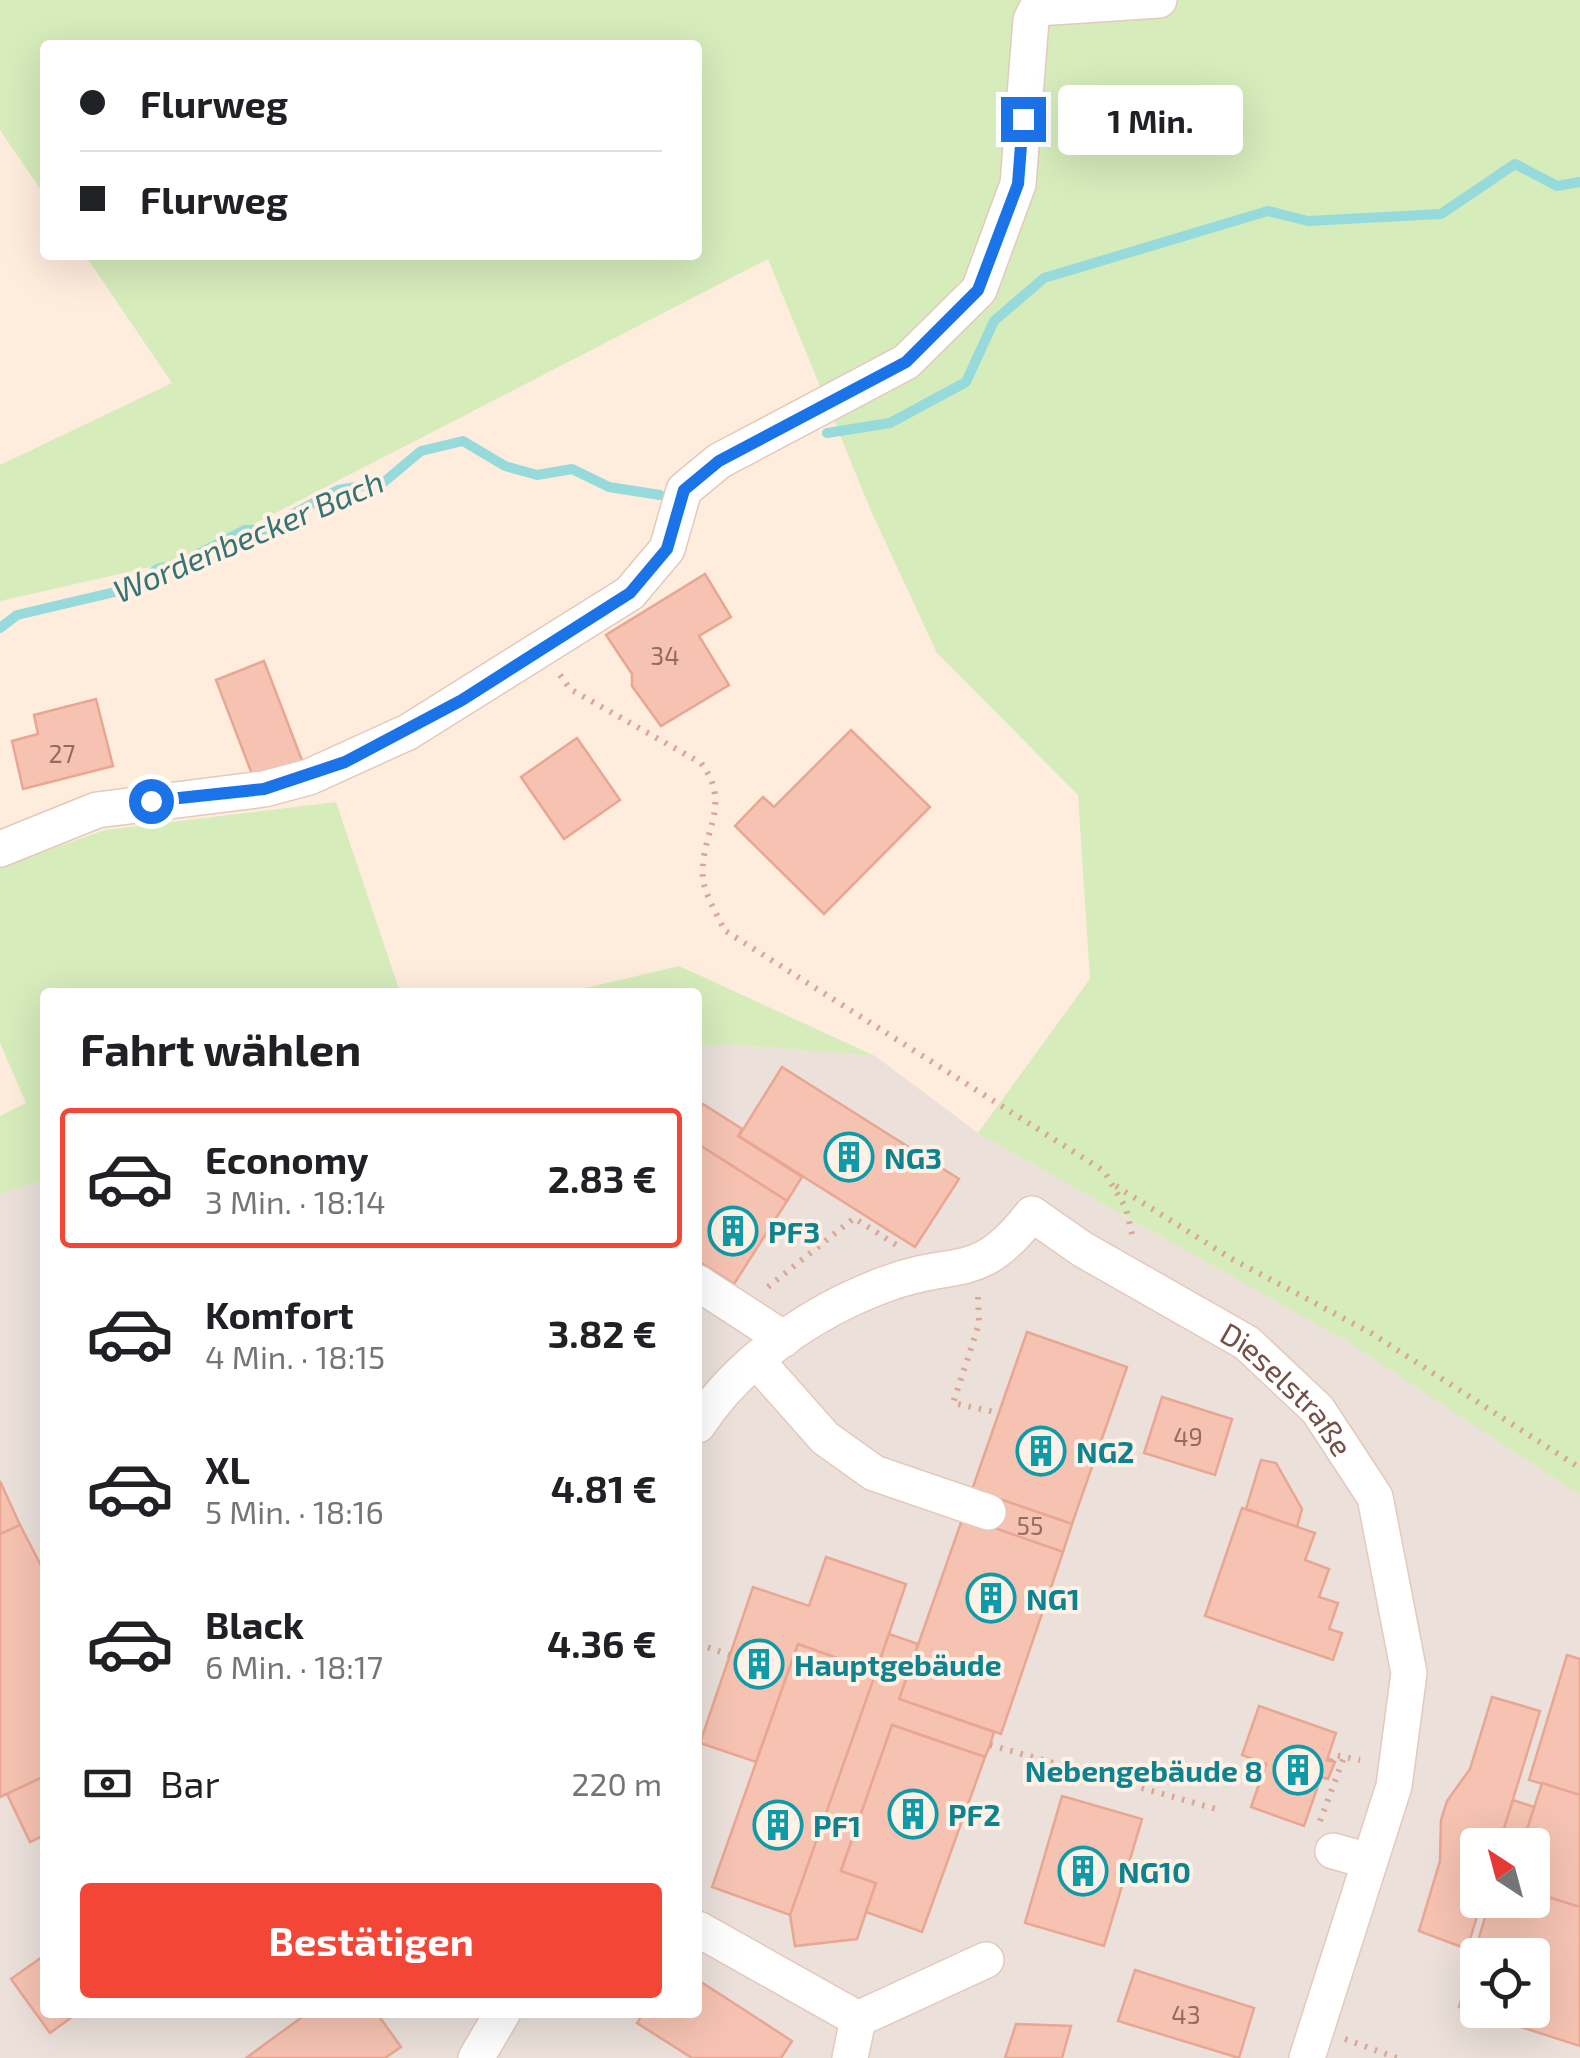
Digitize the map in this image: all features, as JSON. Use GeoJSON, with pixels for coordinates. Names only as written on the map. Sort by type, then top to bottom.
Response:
{"type":"FeatureCollection","features":[{"type":"Feature","properties":{"kind":"street"},"geometry":{"type":"LineString","coordinates":[[0,849],[96,810],[264,789],[309,777],[408,732],[630,593],[667,549],[684,490],[719,461],[906,362],[978,290],[1018,184],[1030,20],[1037,8],[1159,0]]}},
{"type":"Feature","properties":{"kind":"street","name":"Dieselstraße"},"geometry":{"type":"LineString","coordinates":[[702,1421],[770,1349],[890,1282],[970,1266],[993,1256],[1032,1214],[1134,1279],[1247,1343],[1318,1410],[1374,1497],[1409,1673],[1394,1786],[1311,2044]]}},
{"type":"Feature","properties":{"kind":"street"},"geometry":{"type":"LineString","coordinates":[[702,1287],[770,1349],[825,1438],[874,1473],[988,1512]]}},
{"type":"Feature","properties":{"kind":"street"},"geometry":{"type":"LineString","coordinates":[[1326,1838],[1369,1861]]}},
{"type":"Feature","properties":{"kind":"street"},"geometry":{"type":"LineString","coordinates":[[702,1931],[858,2019]]}},
{"type":"Feature","properties":{"kind":"street"},"geometry":{"type":"LineString","coordinates":[[858,2019],[986,1960]]}},
{"type":"Feature","properties":{"kind":"street"},"geometry":{"type":"LineString","coordinates":[[476,2058],[500,2018]]}},
{"type":"Feature","properties":{"kind":"street"},"geometry":{"type":"LineString","coordinates":[[850,2058],[858,2019]]}},
{"type":"Feature","properties":{"kind":"path"},"geometry":{"type":"LineString","coordinates":[[542,650],[570,689],[700,763],[714,780],[716,804],[703,878],[724,930],[1104,1171],[1116,1186],[1232,1259],[1371,1334],[1580,1468]]}},
{"type":"Feature","properties":{"kind":"path"},"geometry":{"type":"LineString","coordinates":[[1116,1186],[1133,1236],[1134,1279]]}},
{"type":"Feature","properties":{"kind":"path"},"geometry":{"type":"LineString","coordinates":[[786,1271],[854,1218],[913,1256]]}},
{"type":"Feature","properties":{"kind":"path"},"geometry":{"type":"LineString","coordinates":[[978,1294],[979,1324],[953,1404],[998,1412]]}},
{"type":"Feature","properties":{"kind":"path"},"geometry":{"type":"LineString","coordinates":[[702,1645],[730,1655]]}},
{"type":"Feature","properties":{"kind":"path"},"geometry":{"type":"LineString","coordinates":[[990,1745],[1216,1809]]}},
{"type":"Feature","properties":{"kind":"path"},"geometry":{"type":"LineString","coordinates":[[1331,1761],[1334,1755],[1360,1760]]}},
{"type":"Feature","properties":{"kind":"path"},"geometry":{"type":"LineString","coordinates":[[1326,1838],[1344,1757]]}},
{"type":"Feature","properties":{"kind":"path"},"geometry":{"type":"LineString","coordinates":[[1311,2044],[1397,2058]]}},
{"type":"Feature","properties":{"kind":"shaded area"},"geometry":{"type":"Polygon","coordinates":[[[727,1044],[875,1056],[978,1133],[1348,1342],[1580,1495],[1580,2058],[0,2058],[0,1194],[40,1182],[40,2018],[702,2018],[702,1047],[727,1044]]]}},
{"type":"Feature","properties":{"kind":"green space"},"geometry":{"type":"Polygon","coordinates":[[[0,0],[1580,0],[1580,1495],[1348,1342],[978,1133],[1090,979],[1078,795],[937,653],[871,511],[768,259],[186,559],[0,601],[0,465],[172,383],[88,260],[702,260],[702,40],[40,40],[40,189],[0,130],[0,0]]]}},
{"type":"Feature","properties":{"kind":"green space"},"geometry":{"type":"Polygon","coordinates":[[[336,802],[399,988],[40,988],[40,1182],[0,1194],[0,1116],[26,1103],[0,1043],[0,867],[105,830],[336,802]]]}},
{"type":"Feature","properties":{"kind":"green space"},"geometry":{"type":"Polygon","coordinates":[[[679,966],[875,1056],[728,1044],[702,1047],[702,988],[586,988],[679,966]]]}},
{"type":"Feature","properties":{"kind":"building"},"geometry":{"type":"Polygon","coordinates":[[[705,574],[731,617],[699,636],[729,685],[661,726],[632,686],[632,674],[606,635],[705,574]]]}},
{"type":"Feature","properties":{"kind":"building"},"geometry":{"type":"Polygon","coordinates":[[[264,661],[303,763],[255,782],[216,680],[264,661]]]}},
{"type":"Feature","properties":{"kind":"building"},"geometry":{"type":"Polygon","coordinates":[[[96,699],[113,766],[23,789],[12,741],[38,734],[34,715],[96,699]]]}},
{"type":"Feature","properties":{"kind":"building"},"geometry":{"type":"Polygon","coordinates":[[[851,730],[930,807],[824,914],[735,826],[763,797],[774,807],[851,730]]]}},
{"type":"Feature","properties":{"kind":"building"},"geometry":{"type":"Polygon","coordinates":[[[577,738],[620,800],[564,839],[521,777],[577,738]]]}},
{"type":"Feature","properties":{"kind":"building","name":"NG3"},"geometry":{"type":"Polygon","coordinates":[[[782,1067],[959,1179],[915,1247],[739,1136],[782,1067]]]}},
{"type":"Feature","properties":{"kind":"building"},"geometry":{"type":"Polygon","coordinates":[[[702,1106],[742,1129],[738,1136],[802,1177],[787,1201],[702,1147],[702,1106]]]}},
{"type":"Feature","properties":{"kind":"building","name":"PF3"},"geometry":{"type":"Polygon","coordinates":[[[702,1147],[787,1201],[734,1284],[702,1264],[702,1147]]]}},
{"type":"Feature","properties":{"kind":"building","name":"NG2"},"geometry":{"type":"Polygon","coordinates":[[[1027,1332],[1127,1367],[1072,1524],[972,1490],[1027,1332]]]}},
{"type":"Feature","properties":{"kind":"building"},"geometry":{"type":"Polygon","coordinates":[[[1162,1397],[1232,1419],[1215,1475],[1144,1453],[1162,1397]]]}},
{"type":"Feature","properties":{"kind":"building"},"geometry":{"type":"Polygon","coordinates":[[[1261,1460],[1276,1463],[1302,1509],[1297,1527],[1246,1509],[1261,1460]]]}},
{"type":"Feature","properties":{"kind":"building"},"geometry":{"type":"Polygon","coordinates":[[[0,1481],[20,1525],[0,1534],[0,1481]]]}},
{"type":"Feature","properties":{"kind":"building"},"geometry":{"type":"Polygon","coordinates":[[[997,1498],[1072,1524],[1063,1552],[988,1526],[997,1498]]]}},
{"type":"Feature","properties":{"kind":"building"},"geometry":{"type":"Polygon","coordinates":[[[1242,1508],[1315,1533],[1305,1560],[1329,1569],[1319,1597],[1338,1603],[1329,1629],[1342,1633],[1333,1660],[1205,1616],[1242,1508]]]}},
{"type":"Feature","properties":{"kind":"building","name":"NG1"},"geometry":{"type":"Polygon","coordinates":[[[963,1517],[1063,1552],[1001,1734],[899,1699],[963,1517]]]}},
{"type":"Feature","properties":{"kind":"building"},"geometry":{"type":"Polygon","coordinates":[[[20,1525],[40,1563],[40,1778],[0,1797],[0,1534],[20,1525]]]}},
{"type":"Feature","properties":{"kind":"building","name":"Hauptgebäude"},"geometry":{"type":"Polygon","coordinates":[[[826,1557],[906,1584],[876,1672],[798,1644],[756,1762],[702,1744],[753,1587],[809,1606],[826,1557]]]}},
{"type":"Feature","properties":{"kind":"building"},"geometry":{"type":"Polygon","coordinates":[[[889,1634],[918,1644],[899,1699],[994,1732],[985,1757],[892,1725],[841,1871],[876,1883],[857,1939],[795,1946],[790,1915],[889,1634]]]}},
{"type":"Feature","properties":{"kind":"building","name":"PF1"},"geometry":{"type":"Polygon","coordinates":[[[798,1644],[876,1672],[790,1915],[712,1887],[798,1644]]]}},
{"type":"Feature","properties":{"kind":"building"},"geometry":{"type":"Polygon","coordinates":[[[1567,1655],[1580,1659],[1580,1795],[1529,1780],[1567,1655]]]}},
{"type":"Feature","properties":{"kind":"building"},"geometry":{"type":"Polygon","coordinates":[[[1492,1697],[1540,1711],[1504,1828],[1460,1828],[1460,1918],[1476,1918],[1470,1938],[1460,1938],[1460,1946],[1419,1931],[1440,1861],[1441,1820],[1447,1801],[1470,1769],[1492,1697]]]}},
{"type":"Feature","properties":{"kind":"building","name":"Nebengebäude 8"},"geometry":{"type":"Polygon","coordinates":[[[1259,1706],[1336,1733],[1327,1760],[1335,1762],[1328,1779],[1321,1777],[1304,1826],[1251,1807],[1266,1764],[1242,1755],[1259,1706]]]}},
{"type":"Feature","properties":{"kind":"building","name":"PF2"},"geometry":{"type":"Polygon","coordinates":[[[892,1725],[985,1757],[922,1932],[866,1912],[876,1883],[841,1871],[892,1725]]]}},
{"type":"Feature","properties":{"kind":"building"},"geometry":{"type":"Polygon","coordinates":[[[40,1778],[40,1837],[30,1842],[7,1794],[40,1778]]]}},
{"type":"Feature","properties":{"kind":"building"},"geometry":{"type":"Polygon","coordinates":[[[1542,1783],[1580,1795],[1580,1907],[1550,1898],[1550,1828],[1527,1828],[1542,1783]]]}},
{"type":"Feature","properties":{"kind":"building","name":"NG10"},"geometry":{"type":"Polygon","coordinates":[[[1062,1796],[1142,1819],[1104,1946],[1025,1923],[1062,1796]]]}},
{"type":"Feature","properties":{"kind":"building"},"geometry":{"type":"Polygon","coordinates":[[[1513,1800],[1534,1807],[1527,1828],[1504,1828],[1513,1800]]]}},
{"type":"Feature","properties":{"kind":"building"},"geometry":{"type":"Polygon","coordinates":[[[1550,1898],[1580,1907],[1580,2046],[1524,2028],[1550,2028],[1550,1938],[1479,1938],[1485,1918],[1550,1918],[1550,1898]]]}},
{"type":"Feature","properties":{"kind":"building"},"geometry":{"type":"Polygon","coordinates":[[[40,1959],[40,2018],[71,2018],[50,2033],[11,1979],[40,1959]]]}},
{"type":"Feature","properties":{"kind":"building"},"geometry":{"type":"Polygon","coordinates":[[[1135,1970],[1254,2008],[1239,2058],[1118,2021],[1135,1970]]]}},
{"type":"Feature","properties":{"kind":"building"},"geometry":{"type":"Polygon","coordinates":[[[702,1983],[792,2041],[781,2058],[692,2058],[637,2023],[640,2018],[702,2018],[702,1983]]]}},
{"type":"Feature","properties":{"kind":"building"},"geometry":{"type":"Polygon","coordinates":[[[301,2018],[380,2018],[401,2047],[385,2058],[246,2058],[301,2018]]]}},
{"type":"Feature","properties":{"kind":"building"},"geometry":{"type":"Polygon","coordinates":[[[1016,2024],[1071,2026],[1062,2058],[1005,2058],[1016,2024]]]}},
{"type":"Feature","properties":{"kind":"waterway","name":"Wordenbecker Bach"},"geometry":{"type":"LineString","coordinates":[[827,433],[890,423],[966,382],[994,321],[1044,278],[1268,211],[1308,221],[1441,214],[1515,164],[1557,186],[1580,182]]}},
{"type":"Feature","properties":{"kind":"waterway","name":"Wordenbecker Bach"},"geometry":{"type":"LineString","coordinates":[[0,628],[17,615],[136,587],[157,569],[177,565],[245,530],[277,529],[291,515],[338,490],[384,482],[421,451],[463,441],[505,466],[537,475],[572,469],[609,487],[660,495]]}},
{"type":"Feature","properties":{"kind":"place","name":"NG3"},"geometry":{"type":"Point","coordinates":[849,1157]}},
{"type":"Feature","properties":{"kind":"place","name":"PF3"},"geometry":{"type":"Point","coordinates":[733,1231]}},
{"type":"Feature","properties":{"kind":"place","name":"NG2"},"geometry":{"type":"Point","coordinates":[1041,1451]}},
{"type":"Feature","properties":{"kind":"place","name":"NG1"},"geometry":{"type":"Point","coordinates":[991,1598]}},
{"type":"Feature","properties":{"kind":"place","name":"Hauptgebäude"},"geometry":{"type":"Point","coordinates":[759,1664]}},
{"type":"Feature","properties":{"kind":"place","name":"Nebengebäude 8"},"geometry":{"type":"Point","coordinates":[1298,1770]}},
{"type":"Feature","properties":{"kind":"place","name":"PF2"},"geometry":{"type":"Point","coordinates":[913,1814]}},
{"type":"Feature","properties":{"kind":"place","name":"PF1"},"geometry":{"type":"Point","coordinates":[778,1825]}},
{"type":"Feature","properties":{"kind":"place","name":"NG10"},"geometry":{"type":"Point","coordinates":[1083,1871]}},
{"type":"Feature","properties":{"kind":"route"},"geometry":{"type":"LineString","coordinates":[[151,801],[264,789],[345,762],[462,700],[630,593],[667,549],[684,490],[719,461],[906,362],[978,290],[1018,184],[1023,119]]}}]}
